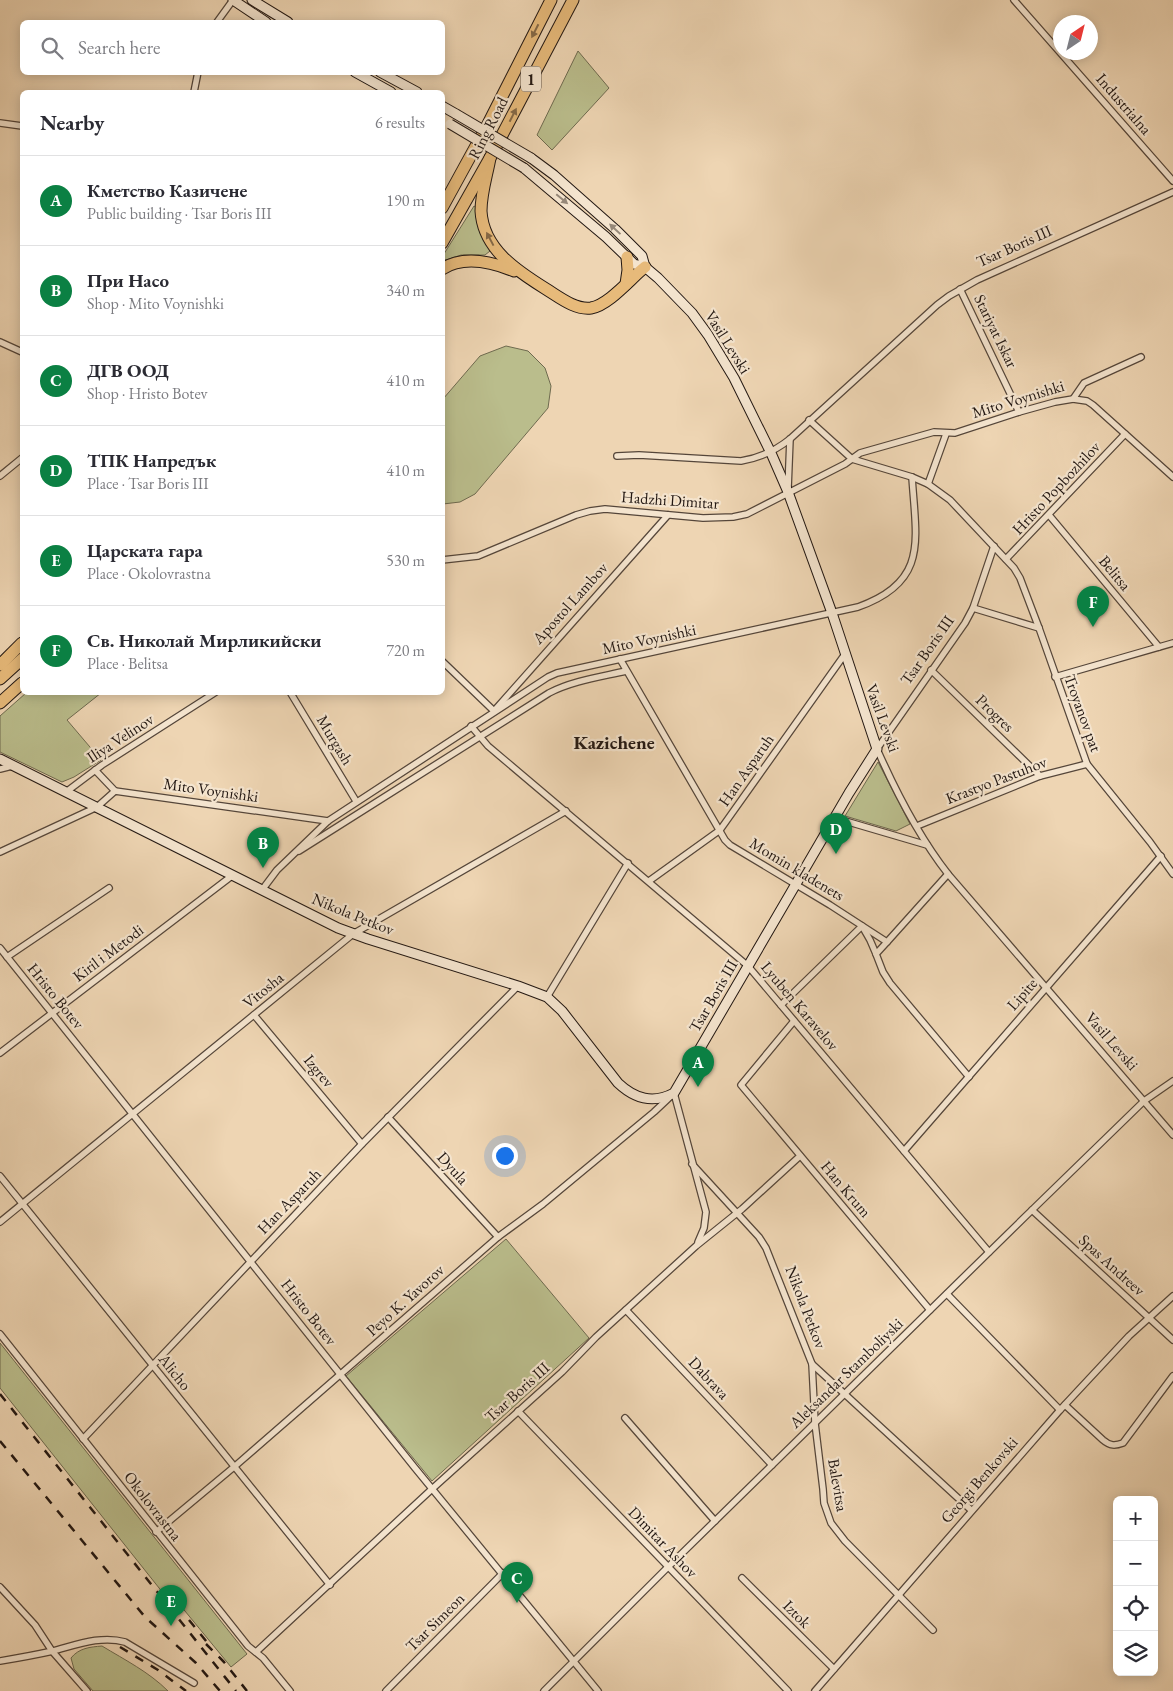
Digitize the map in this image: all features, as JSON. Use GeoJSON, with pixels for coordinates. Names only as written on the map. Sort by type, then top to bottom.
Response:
{"type":"FeatureCollection","features":[{"type":"Feature","properties":{"kind":"highway","name":"Ring Road"},"geometry":{"type":"LineString","coordinates":[[445,202],[551,0]]}},
{"type":"Feature","properties":{"kind":"highway","name":"Ring Road"},"geometry":{"type":"LineString","coordinates":[[445,238],[490,158],[573,0]]}},
{"type":"Feature","properties":{"kind":"highway"},"geometry":{"type":"LineString","coordinates":[[490,158],[482,198],[481,212],[484,226],[489,239],[497,250],[522,274]]}},
{"type":"Feature","properties":{"kind":"highway"},"geometry":{"type":"LineString","coordinates":[[626,284],[627,257]]}},
{"type":"Feature","properties":{"kind":"highway"},"geometry":{"type":"LineString","coordinates":[[445,268],[462,262],[475,261],[503,266],[522,274],[559,297],[584,308],[592,308],[600,305],[645,266]]}},
{"type":"Feature","properties":{"kind":"highway"},"geometry":{"type":"LineString","coordinates":[[0,664],[20,645]]}},
{"type":"Feature","properties":{"kind":"highway"},"geometry":{"type":"LineString","coordinates":[[0,680],[20,661]]}},
{"type":"Feature","properties":{"kind":"highway"},"geometry":{"type":"LineString","coordinates":[[0,704],[20,685]]}},
{"type":"Feature","properties":{"kind":"street"},"geometry":{"type":"LineString","coordinates":[[218,20],[233,0],[263,20]]}},
{"type":"Feature","properties":{"kind":"street"},"geometry":{"type":"LineString","coordinates":[[252,0],[285,20]]}},
{"type":"Feature","properties":{"kind":"street","name":"Industrialna"},"geometry":{"type":"LineString","coordinates":[[1014,0],[1173,181]]}},
{"type":"Feature","properties":{"kind":"street"},"geometry":{"type":"LineString","coordinates":[[194,90],[197,75]]}},
{"type":"Feature","properties":{"kind":"street"},"geometry":{"type":"LineString","coordinates":[[360,75],[387,90]]}},
{"type":"Feature","properties":{"kind":"street"},"geometry":{"type":"LineString","coordinates":[[386,75],[413,90]]}},
{"type":"Feature","properties":{"kind":"street","name":"Vasil Levski"},"geometry":{"type":"LineString","coordinates":[[445,108],[531,158],[554,176],[615,229],[642,256],[645,266],[692,313],[708,335],[734,378],[788,492],[832,613],[876,749],[927,845],[948,874],[1173,1135]]}},
{"type":"Feature","properties":{"kind":"street","name":"Vasil Levski"},"geometry":{"type":"LineString","coordinates":[[446,122],[524,168],[572,207],[634,264],[645,266]]}},
{"type":"Feature","properties":{"kind":"street"},"geometry":{"type":"LineString","coordinates":[[0,123],[20,126]]}},
{"type":"Feature","properties":{"kind":"street","name":"Tsar Boris III"},"geometry":{"type":"LineString","coordinates":[[617,456],[647,455],[741,461],[755,459],[771,453],[790,439],[937,305],[960,289],[1005,266],[1173,192]]}},
{"type":"Feature","properties":{"kind":"street","name":"Stariyat Iskar"},"geometry":{"type":"LineString","coordinates":[[960,289],[1019,412]]}},
{"type":"Feature","properties":{"kind":"street"},"geometry":{"type":"LineString","coordinates":[[0,342],[20,351]]}},
{"type":"Feature","properties":{"kind":"street","name":"Mito Voynishki"},"geometry":{"type":"LineString","coordinates":[[946,434],[955,433],[1055,402],[1073,399],[1084,383],[1141,358]]}},
{"type":"Feature","properties":{"kind":"street"},"geometry":{"type":"LineString","coordinates":[[1073,399],[1087,401],[1173,477]]}},
{"type":"Feature","properties":{"kind":"street"},"geometry":{"type":"LineString","coordinates":[[809,420],[852,459],[912,477],[928,484],[950,500],[994,546]]}},
{"type":"Feature","properties":{"kind":"street","name":"Hadzhi Dimitar"},"geometry":{"type":"LineString","coordinates":[[445,560],[478,556],[576,515],[590,511],[605,509],[712,518],[747,514],[867,451],[934,432],[946,434]]}},
{"type":"Feature","properties":{"kind":"street"},"geometry":{"type":"LineString","coordinates":[[928,484],[946,434]]}},
{"type":"Feature","properties":{"kind":"street","name":"Hristo Popbozhilov"},"geometry":{"type":"LineString","coordinates":[[1006,559],[1050,515],[1125,434]]}},
{"type":"Feature","properties":{"kind":"street"},"geometry":{"type":"LineString","coordinates":[[788,492],[790,439]]}},
{"type":"Feature","properties":{"kind":"street"},"geometry":{"type":"LineString","coordinates":[[0,476],[20,460]]}},
{"type":"Feature","properties":{"kind":"street","name":"Mito Voynishki"},"geometry":{"type":"LineString","coordinates":[[262,890],[277,870],[328,821],[548,677],[557,673],[858,607],[888,594],[907,573],[913,560],[916,546],[912,477]]}},
{"type":"Feature","properties":{"kind":"street","name":"Apostol Lambov"},"geometry":{"type":"LineString","coordinates":[[494,711],[668,515]]}},
{"type":"Feature","properties":{"kind":"street","name":"Belitsa"},"geometry":{"type":"LineString","coordinates":[[1050,515],[1159,648]]}},
{"type":"Feature","properties":{"kind":"street","name":"Tsar Boris III"},"geometry":{"type":"LineString","coordinates":[[674,1092],[876,749],[973,608],[994,546]]}},
{"type":"Feature","properties":{"kind":"street","name":"Troyanov pat"},"geometry":{"type":"LineString","coordinates":[[994,546],[1020,578],[1087,764],[1161,856],[1173,874]]}},
{"type":"Feature","properties":{"kind":"street"},"geometry":{"type":"LineString","coordinates":[[973,608],[1039,628]]}},
{"type":"Feature","properties":{"kind":"street"},"geometry":{"type":"LineString","coordinates":[[1055,678],[1173,643]]}},
{"type":"Feature","properties":{"kind":"street","name":"Han Asparuh"},"geometry":{"type":"LineString","coordinates":[[649,881],[720,830],[845,654]]}},
{"type":"Feature","properties":{"kind":"street","name":"Momin kladenets"},"geometry":{"type":"LineString","coordinates":[[620,659],[730,844],[797,884],[887,942]]}},
{"type":"Feature","properties":{"kind":"street"},"geometry":{"type":"LineString","coordinates":[[445,664],[494,711]]}},
{"type":"Feature","properties":{"kind":"street","name":"Progres"},"geometry":{"type":"LineString","coordinates":[[931,670],[1040,776]]}},
{"type":"Feature","properties":{"kind":"street","name":"Mito Voynishki"},"geometry":{"type":"LineString","coordinates":[[291,856],[561,687],[626,671]]}},
{"type":"Feature","properties":{"kind":"street","name":"Iliya Velinov"},"geometry":{"type":"LineString","coordinates":[[66,792],[95,770],[211,695]]}},
{"type":"Feature","properties":{"kind":"street","name":"Murgash"},"geometry":{"type":"LineString","coordinates":[[292,695],[356,802]]}},
{"type":"Feature","properties":{"kind":"street","name":"Lyuben Karavelov"},"geometry":{"type":"LineString","coordinates":[[471,726],[480,738],[748,966],[989,1252]]}},
{"type":"Feature","properties":{"kind":"street","name":"Nikola Petkov"},"geometry":{"type":"LineString","coordinates":[[0,759],[353,934],[518,986],[547,997],[562,1012],[624,1088],[638,1097],[653,1100],[674,1092]]}},
{"type":"Feature","properties":{"kind":"street","name":"Krastyo Pastuhov"},"geometry":{"type":"LineString","coordinates":[[917,826],[1040,776],[1087,764]]}},
{"type":"Feature","properties":{"kind":"street"},"geometry":{"type":"LineString","coordinates":[[0,769],[14,766]]}},
{"type":"Feature","properties":{"kind":"street"},"geometry":{"type":"LineString","coordinates":[[0,852],[97,807],[115,791],[95,770]]}},
{"type":"Feature","properties":{"kind":"street","name":"Mito Voynishki"},"geometry":{"type":"LineString","coordinates":[[115,791],[328,821]]}},
{"type":"Feature","properties":{"kind":"street","name":"Vitosha"},"geometry":{"type":"LineString","coordinates":[[0,1222],[353,934],[566,811]]}},
{"type":"Feature","properties":{"kind":"street"},"geometry":{"type":"LineString","coordinates":[[835,818],[927,845]]}},
{"type":"Feature","properties":{"kind":"street","name":"Lipite"},"geometry":{"type":"LineString","coordinates":[[904,1151],[1161,856]]}},
{"type":"Feature","properties":{"kind":"street"},"geometry":{"type":"LineString","coordinates":[[547,997],[628,863]]}},
{"type":"Feature","properties":{"kind":"street"},"geometry":{"type":"LineString","coordinates":[[876,954],[948,874]]}},
{"type":"Feature","properties":{"kind":"street","name":"Kiril i Metodi"},"geometry":{"type":"LineString","coordinates":[[0,1053],[233,875]]}},
{"type":"Feature","properties":{"kind":"street"},"geometry":{"type":"LineString","coordinates":[[7,957],[109,888]]}},
{"type":"Feature","properties":{"kind":"street"},"geometry":{"type":"LineString","coordinates":[[781,1005],[862,926],[884,972],[898,994],[969,1077]]}},
{"type":"Feature","properties":{"kind":"street","name":"Hristo Botev"},"geometry":{"type":"LineString","coordinates":[[0,948],[432,1489],[598,1691]]}},
{"type":"Feature","properties":{"kind":"street","name":"Han Asparuh"},"geometry":{"type":"LineString","coordinates":[[83,1439],[362,1144],[518,986]]}},
{"type":"Feature","properties":{"kind":"street","name":"Izgrev"},"geometry":{"type":"LineString","coordinates":[[254,1015],[362,1144]]}},
{"type":"Feature","properties":{"kind":"street","name":"Han Krum"},"geometry":{"type":"LineString","coordinates":[[794,1021],[741,1085],[930,1310]]}},
{"type":"Feature","properties":{"kind":"street","name":"Aleksandar Stamboliyski"},"geometry":{"type":"LineString","coordinates":[[544,1691],[1144,1101],[1173,1081]]}},
{"type":"Feature","properties":{"kind":"street"},"geometry":{"type":"LineString","coordinates":[[674,1092],[704,1203],[706,1221],[702,1236],[696,1246]]}},
{"type":"Feature","properties":{"kind":"street","name":"Peyo K. Yavorov"},"geometry":{"type":"LineString","coordinates":[[156,1532],[234,1467],[498,1237],[551,1198],[654,1112],[674,1092]]}},
{"type":"Feature","properties":{"kind":"street","name":"Dyula"},"geometry":{"type":"LineString","coordinates":[[388,1117],[498,1237]]}},
{"type":"Feature","properties":{"kind":"street","name":"Tsar Boris III"},"geometry":{"type":"LineString","coordinates":[[256,1652],[562,1372],[596,1337],[696,1246],[800,1156]]}},
{"type":"Feature","properties":{"kind":"street","name":"Nikola Petkov"},"geometry":{"type":"LineString","coordinates":[[692,1164],[737,1212],[766,1248],[812,1364],[846,1393],[971,1510]]}},
{"type":"Feature","properties":{"kind":"street","name":"Alicho"},"geometry":{"type":"LineString","coordinates":[[0,1176],[330,1585]]}},
{"type":"Feature","properties":{"kind":"street","name":"Spas Andreev"},"geometry":{"type":"LineString","coordinates":[[1032,1210],[1173,1340]]}},
{"type":"Feature","properties":{"kind":"street"},"geometry":{"type":"LineString","coordinates":[[947,1294],[1062,1407],[1109,1445],[1117,1445],[1123,1442],[1173,1376]]}},
{"type":"Feature","properties":{"kind":"street","name":"Georgi Benkovski"},"geometry":{"type":"LineString","coordinates":[[814,1691],[1062,1407],[1148,1317],[1173,1296]]}},
{"type":"Feature","properties":{"kind":"street","name":"Dabrava"},"geometry":{"type":"LineString","coordinates":[[626,1310],[772,1465]]}},
{"type":"Feature","properties":{"kind":"street","name":"Okolovrastna"},"geometry":{"type":"LineString","coordinates":[[0,1334],[248,1646],[263,1658],[290,1691]]}},
{"type":"Feature","properties":{"kind":"street","name":"Balevitsa"},"geometry":{"type":"LineString","coordinates":[[812,1364],[815,1423],[824,1503],[832,1523],[846,1541],[933,1630]]}},
{"type":"Feature","properties":{"kind":"street","name":"Dimitar Ashov"},"geometry":{"type":"LineString","coordinates":[[518,1411],[788,1691]]}},
{"type":"Feature","properties":{"kind":"street"},"geometry":{"type":"LineString","coordinates":[[625,1418],[715,1521]]}},
{"type":"Feature","properties":{"kind":"street","name":"Tsar Simeon"},"geometry":{"type":"LineString","coordinates":[[386,1691],[502,1573]]}},
{"type":"Feature","properties":{"kind":"street","name":"Iztok"},"geometry":{"type":"LineString","coordinates":[[742,1578],[834,1669]]}},
{"type":"Feature","properties":{"kind":"street"},"geometry":{"type":"LineString","coordinates":[[0,1587],[35,1625],[52,1651],[87,1691]]}},
{"type":"Feature","properties":{"kind":"street"},"geometry":{"type":"LineString","coordinates":[[0,1662],[108,1638],[125,1642],[194,1683]]}},
{"type":"Feature","properties":{"kind":"green space"},"geometry":{"type":"Polygon","coordinates":[[[578,51],[609,88],[552,150],[537,135],[578,51]]]}},
{"type":"Feature","properties":{"kind":"green space"},"geometry":{"type":"Polygon","coordinates":[[[474,206],[476,207],[490,251],[485,255],[461,255],[445,260],[445,252],[474,206]]]}},
{"type":"Feature","properties":{"kind":"green space"},"geometry":{"type":"Polygon","coordinates":[[[506,346],[528,351],[545,368],[551,386],[548,408],[475,494],[460,502],[445,504],[445,397],[480,356],[506,346]]]}},
{"type":"Feature","properties":{"kind":"green space"},"geometry":{"type":"Polygon","coordinates":[[[24,695],[98,695],[67,720],[101,760],[74,777],[62,782],[0,752],[0,716],[24,695]]]}},
{"type":"Feature","properties":{"kind":"green space"},"geometry":{"type":"Polygon","coordinates":[[[878,762],[910,824],[896,831],[845,816],[878,762]]]}},
{"type":"Feature","properties":{"kind":"green space"},"geometry":{"type":"Polygon","coordinates":[[[506,1239],[589,1338],[432,1481],[346,1376],[506,1239]]]}},
{"type":"Feature","properties":{"kind":"green space"},"geometry":{"type":"Polygon","coordinates":[[[0,1343],[247,1654],[231,1667],[180,1605],[167,1598],[0,1388],[0,1343]]]}},
{"type":"Feature","properties":{"kind":"green space"},"geometry":{"type":"Polygon","coordinates":[[[102,1646],[145,1672],[168,1691],[93,1691],[74,1669],[71,1658],[81,1650],[102,1646]]]}},
{"type":"Feature","properties":{"kind":"railway"},"geometry":{"type":"LineString","coordinates":[[0,1394],[236,1691]]}},
{"type":"Feature","properties":{"kind":"railway"},"geometry":{"type":"LineString","coordinates":[[0,1441],[145,1617],[196,1663],[220,1691]]}},
{"type":"Feature","properties":{"kind":"railway"},"geometry":{"type":"LineString","coordinates":[[189,1620],[211,1647]]}},
{"type":"Feature","properties":{"kind":"railway"},"geometry":{"type":"LineString","coordinates":[[206,1644],[224,1662],[247,1691]]}},
{"type":"Feature","properties":{"kind":"railway"},"geometry":{"type":"LineString","coordinates":[[120,1647],[158,1670],[186,1691]]}},
{"type":"Feature","properties":{"kind":"place","name":"Св. Николай Мирликийски"},"geometry":{"type":"Point","coordinates":[1093,627]}},
{"type":"Feature","properties":{"kind":"place","name":"ТПК Напредък"},"geometry":{"type":"Point","coordinates":[836,854]}},
{"type":"Feature","properties":{"kind":"place","name":"При Насо"},"geometry":{"type":"Point","coordinates":[263,868]}},
{"type":"Feature","properties":{"kind":"place","name":"Кметство Казичене"},"geometry":{"type":"Point","coordinates":[698,1087]}},
{"type":"Feature","properties":{"kind":"place","name":"ДГВ ООД"},"geometry":{"type":"Point","coordinates":[517,1603]}},
{"type":"Feature","properties":{"kind":"place","name":"Царската гара"},"geometry":{"type":"Point","coordinates":[171,1626]}},
{"type":"Feature","properties":{"kind":"district","name":"Kazichene"},"geometry":{"type":"Point","coordinates":[614,742]}}]}
